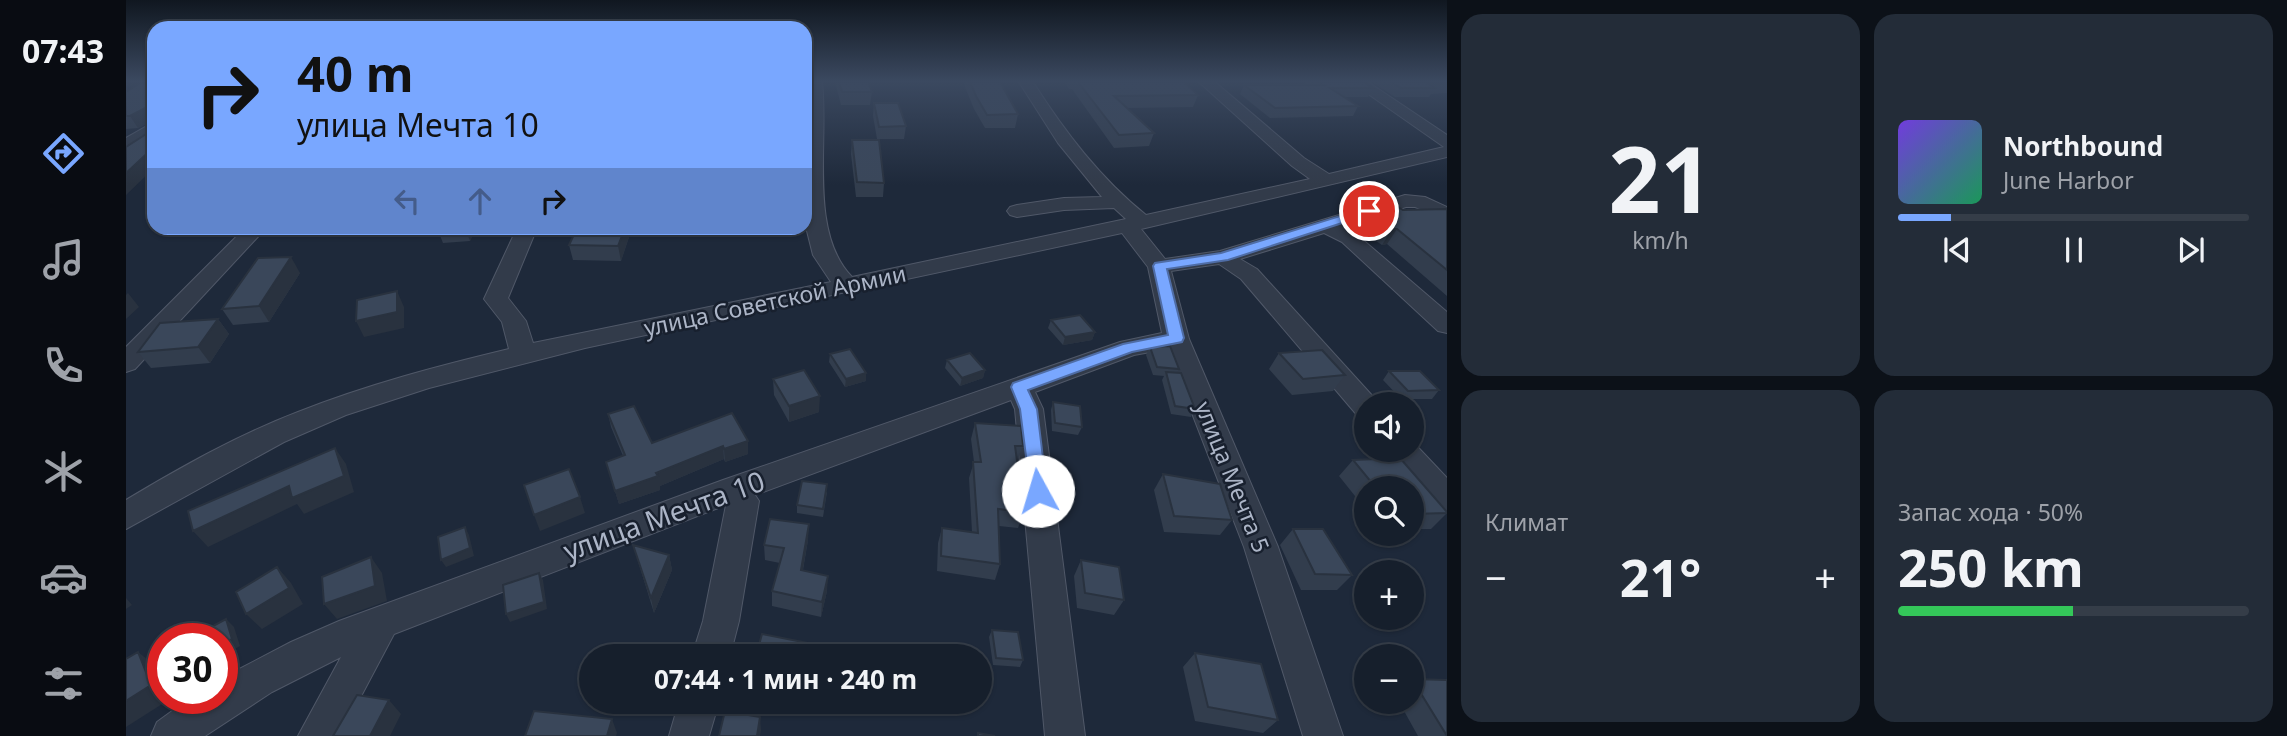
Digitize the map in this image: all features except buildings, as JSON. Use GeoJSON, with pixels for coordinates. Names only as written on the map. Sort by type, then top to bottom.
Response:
{"type":"FeatureCollection","features":[{"type":"Feature","properties":{"kind":"street"},"geometry":{"type":"LineString","coordinates":[[815,116],[816,190],[822,250],[831,268],[846,285]]}},
{"type":"Feature","properties":{"kind":"street","name":"улица Мечта 5"},"geometry":{"type":"LineString","coordinates":[[1047,116],[1129,217],[1159,266],[1176,338],[1261,547],[1323,736]]}},
{"type":"Feature","properties":{"kind":"street"},"geometry":{"type":"LineString","coordinates":[[1245,116],[1298,162],[1326,181]]}},
{"type":"Feature","properties":{"kind":"street"},"geometry":{"type":"LineString","coordinates":[[1408,116],[1447,143]]}},
{"type":"Feature","properties":{"kind":"street"},"geometry":{"type":"LineString","coordinates":[[126,146],[147,132]]}},
{"type":"Feature","properties":{"kind":"street","name":"улица Советской Армии"},"geometry":{"type":"LineString","coordinates":[[126,516],[233,455],[304,422],[367,397],[523,354],[846,285],[1129,217],[1326,181],[1447,152]]}},
{"type":"Feature","properties":{"kind":"street"},"geometry":{"type":"LineString","coordinates":[[1159,266],[1223,257],[1391,204],[1418,201],[1447,191]]}},
{"type":"Feature","properties":{"kind":"street"},"geometry":{"type":"LineString","coordinates":[[1418,201],[1447,214]]}},
{"type":"Feature","properties":{"kind":"street"},"geometry":{"type":"LineString","coordinates":[[1017,211],[1065,204],[1129,217]]}},
{"type":"Feature","properties":{"kind":"street"},"geometry":{"type":"LineString","coordinates":[[1325,225],[1349,238],[1447,325]]}},
{"type":"Feature","properties":{"kind":"street"},"geometry":{"type":"LineString","coordinates":[[126,363],[249,235]]}},
{"type":"Feature","properties":{"kind":"street"},"geometry":{"type":"LineString","coordinates":[[523,354],[514,321],[496,299],[524,235]]}},
{"type":"Feature","properties":{"kind":"street"},"geometry":{"type":"LineString","coordinates":[[1223,257],[1249,274],[1354,393]]}},
{"type":"Feature","properties":{"kind":"street","name":"улица Мечта 10"},"geometry":{"type":"LineString","coordinates":[[171,736],[194,718],[306,653],[380,622],[734,489],[1019,387],[1129,348],[1176,338]]}},
{"type":"Feature","properties":{"kind":"street"},"geometry":{"type":"LineString","coordinates":[[1019,387],[1029,409],[1065,736]]}},
{"type":"Feature","properties":{"kind":"street"},"geometry":{"type":"LineString","coordinates":[[1415,462],[1447,499]]}},
{"type":"Feature","properties":{"kind":"street"},"geometry":{"type":"LineString","coordinates":[[714,644],[743,501],[734,489]]}},
{"type":"Feature","properties":{"kind":"street"},"geometry":{"type":"LineString","coordinates":[[318,736],[380,622]]}},
{"type":"Feature","properties":{"kind":"street"},"geometry":{"type":"LineString","coordinates":[[689,736],[695,714]]}},
{"type":"Feature","properties":{"kind":"route"},"geometry":{"type":"LineString","coordinates":[[1038,491],[1029,409],[1019,387],[1129,348],[1176,338],[1159,266],[1223,257],[1369,211]]}}]}
